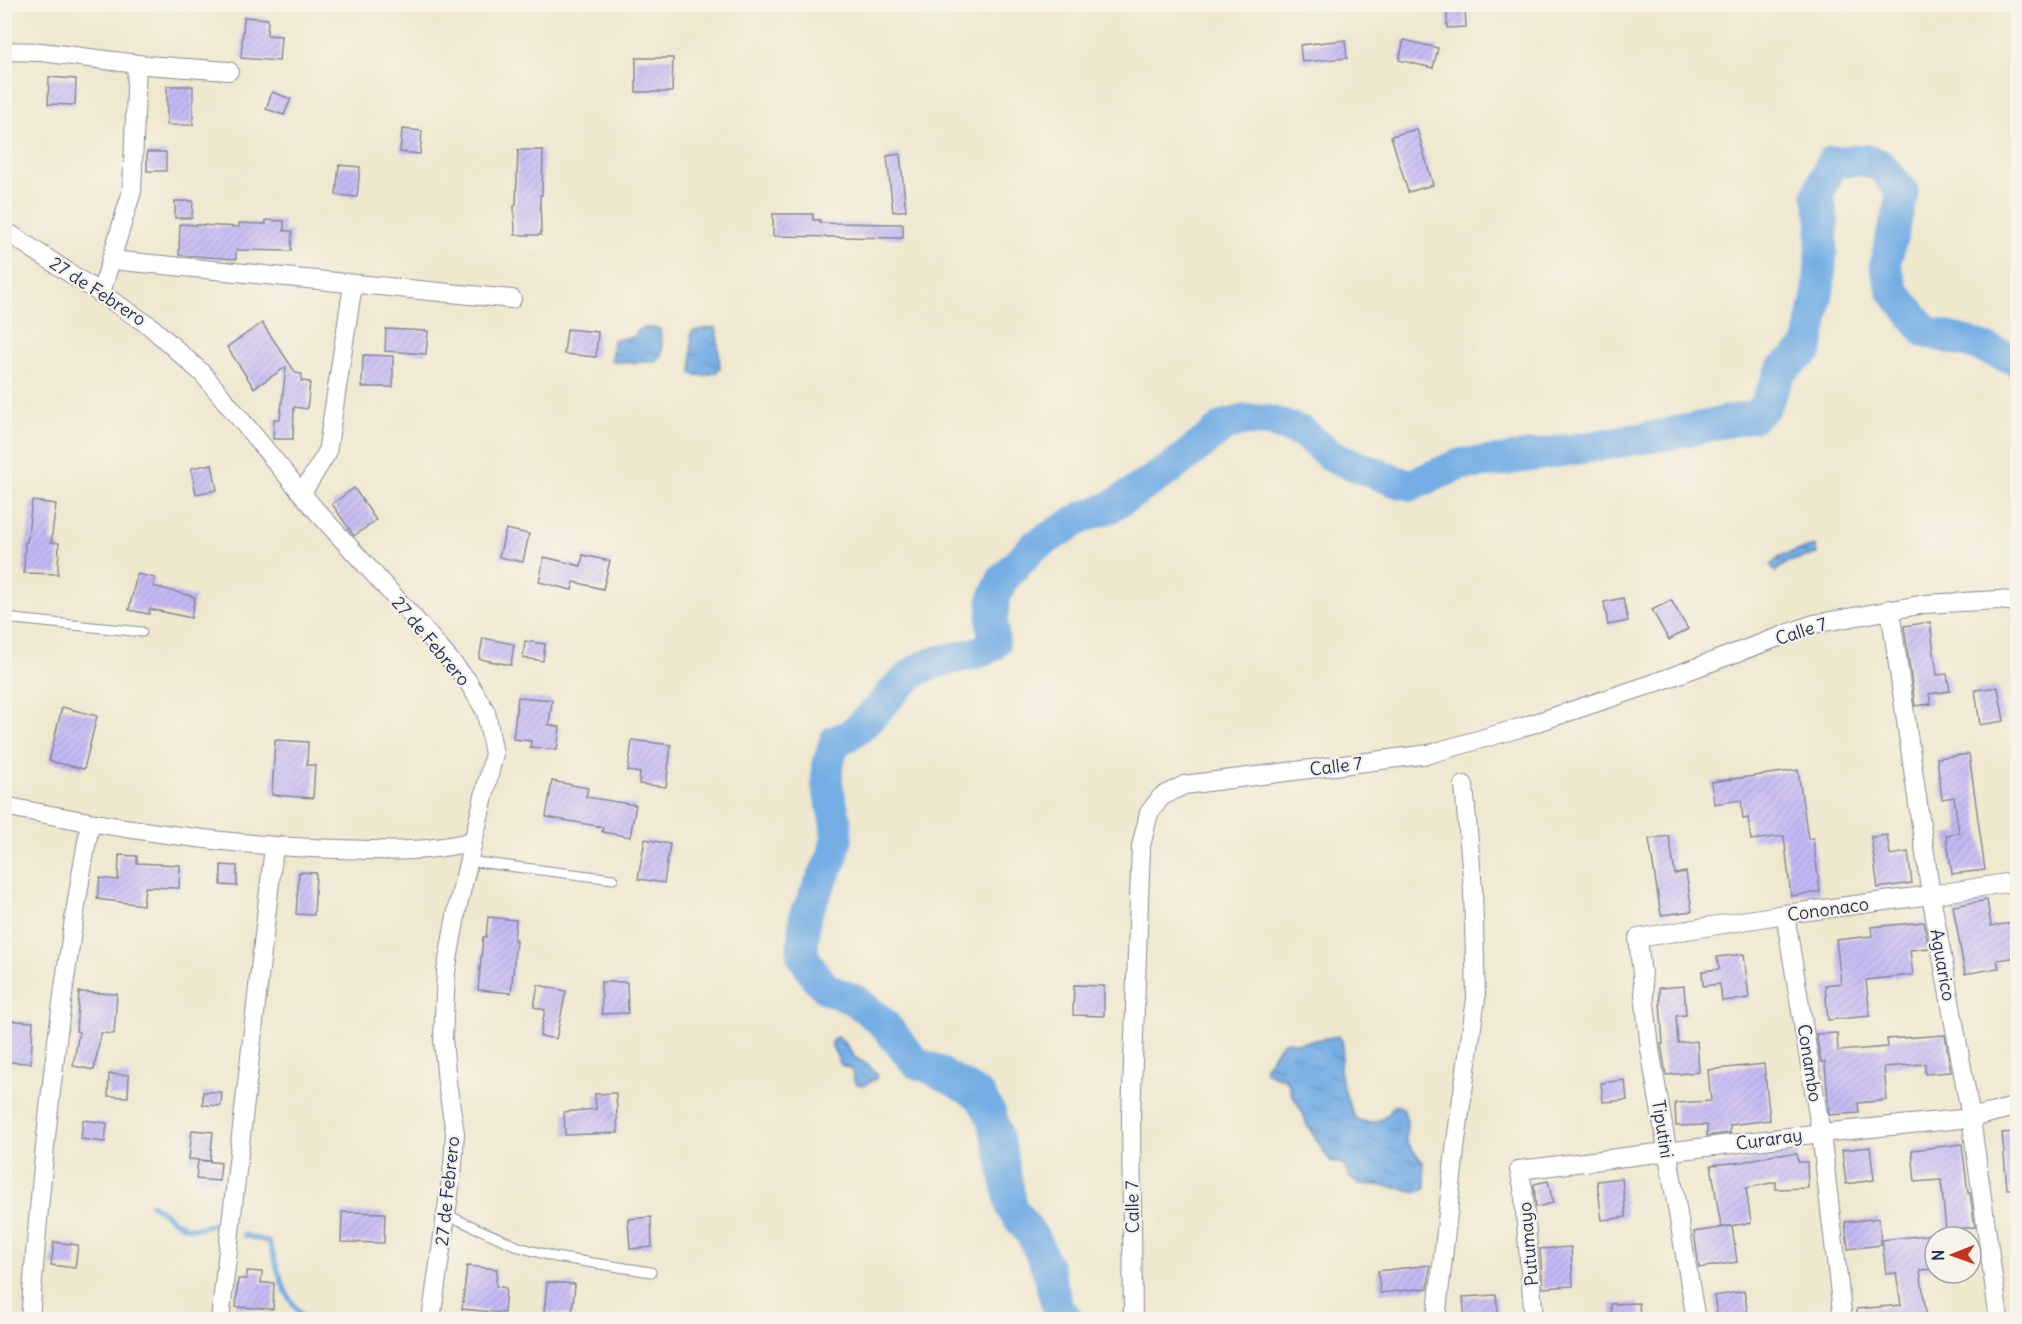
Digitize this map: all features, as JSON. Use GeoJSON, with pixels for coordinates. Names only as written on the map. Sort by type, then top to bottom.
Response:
{"type":"FeatureCollection","features":[{"type":"Feature","properties":{"kind":"street"},"geometry":{"type":"LineString","coordinates":[[4,51],[41,52],[137,64],[229,71]]}},
{"type":"Feature","properties":{"kind":"street"},"geometry":{"type":"LineString","coordinates":[[101,293],[132,191],[137,64]]}},
{"type":"Feature","properties":{"kind":"street","name":"27 de Febrero"},"geometry":{"type":"LineString","coordinates":[[4,230],[150,326],[203,374],[302,493],[459,671],[486,712],[494,754],[468,861],[446,971],[443,1039],[455,1133],[453,1166],[431,1320]]}},
{"type":"Feature","properties":{"kind":"street"},"geometry":{"type":"LineString","coordinates":[[111,260],[512,299]]}},
{"type":"Feature","properties":{"kind":"street"},"geometry":{"type":"LineString","coordinates":[[302,493],[327,453],[353,284]]}},
{"type":"Feature","properties":{"kind":"street","name":"Calle 7"},"geometry":{"type":"LineString","coordinates":[[1133,1320],[1131,1116],[1140,856],[1149,813],[1161,797],[1184,785],[1429,753],[1523,727],[1649,685],[1814,624],[1925,604],[1999,600],[2018,602]]}},
{"type":"Feature","properties":{"kind":"street","name":"Aguarico"},"geometry":{"type":"LineString","coordinates":[[1890,609],[1931,896],[1971,1118],[1999,1320]]}},
{"type":"Feature","properties":{"kind":"street"},"geometry":{"type":"LineString","coordinates":[[1436,1320],[1456,1141],[1476,998],[1473,889],[1464,785]]}},
{"type":"Feature","properties":{"kind":"street"},"geometry":{"type":"LineString","coordinates":[[4,807],[90,824],[274,847],[411,852],[473,841]]}},
{"type":"Feature","properties":{"kind":"street"},"geometry":{"type":"LineString","coordinates":[[30,1320],[40,1183],[52,1077],[72,920],[90,824]]}},
{"type":"Feature","properties":{"kind":"street"},"geometry":{"type":"LineString","coordinates":[[220,1320],[274,847]]}},
{"type":"Feature","properties":{"kind":"street","name":"Cononaco"},"geometry":{"type":"LineString","coordinates":[[1638,938],[1785,915],[1931,896],[2018,881]]}},
{"type":"Feature","properties":{"kind":"street","name":"Conambo"},"geometry":{"type":"LineString","coordinates":[[1785,915],[1821,1132],[1843,1320]]}},
{"type":"Feature","properties":{"kind":"street","name":"Tiputini"},"geometry":{"type":"LineString","coordinates":[[1638,938],[1650,1049],[1696,1320]]}},
{"type":"Feature","properties":{"kind":"street","name":"Curaray"},"geometry":{"type":"LineString","coordinates":[[1519,1170],[1821,1132],[1971,1118],[2018,1106]]}},
{"type":"Feature","properties":{"kind":"street","name":"Putumayo"},"geometry":{"type":"LineString","coordinates":[[1519,1170],[1523,1187],[1534,1320]]}},
{"type":"Feature","properties":{"kind":"lane"},"geometry":{"type":"LineString","coordinates":[[4,618],[142,632]]}},
{"type":"Feature","properties":{"kind":"lane"},"geometry":{"type":"LineString","coordinates":[[468,861],[613,879]]}},
{"type":"Feature","properties":{"kind":"lane"},"geometry":{"type":"LineString","coordinates":[[445,1214],[519,1247],[555,1257],[651,1272]]}},
{"type":"Feature","properties":{"kind":"water"},"geometry":{"type":"Polygon","coordinates":[[[715,327],[720,369],[707,375],[692,374],[691,334],[693,331],[715,327]]]}},
{"type":"Feature","properties":{"kind":"water"},"geometry":{"type":"Polygon","coordinates":[[[660,329],[662,347],[659,359],[656,362],[613,362],[611,358],[613,340],[634,337],[638,330],[660,329]]]}},
{"type":"Feature","properties":{"kind":"water"},"geometry":{"type":"Polygon","coordinates":[[[1815,546],[1817,554],[1788,562],[1775,572],[1771,565],[1782,555],[1815,546]]]}},
{"type":"Feature","properties":{"kind":"water"},"geometry":{"type":"Polygon","coordinates":[[[1339,1036],[1343,1043],[1340,1068],[1342,1081],[1355,1118],[1366,1122],[1376,1121],[1386,1116],[1396,1105],[1403,1108],[1407,1120],[1406,1142],[1423,1162],[1426,1189],[1417,1192],[1388,1186],[1360,1184],[1350,1178],[1343,1164],[1330,1161],[1307,1125],[1289,1084],[1285,1079],[1267,1073],[1264,1068],[1282,1043],[1288,1041],[1298,1043],[1339,1036]]]}},
{"type":"Feature","properties":{"kind":"water"},"geometry":{"type":"Polygon","coordinates":[[[837,1037],[845,1043],[854,1057],[868,1065],[877,1074],[876,1079],[863,1086],[855,1083],[851,1069],[841,1065],[832,1046],[832,1040],[837,1037]]]}},
{"type":"Feature","properties":{"kind":"building"},"geometry":{"type":"Polygon","coordinates":[[[1447,7],[1465,7],[1466,27],[1447,28],[1447,7]]]}},
{"type":"Feature","properties":{"kind":"building"},"geometry":{"type":"Polygon","coordinates":[[[244,17],[268,19],[267,35],[281,36],[279,61],[241,58],[244,17]]]}},
{"type":"Feature","properties":{"kind":"building"},"geometry":{"type":"Polygon","coordinates":[[[1345,40],[1347,58],[1302,62],[1300,45],[1345,40]]]}},
{"type":"Feature","properties":{"kind":"building"},"geometry":{"type":"Polygon","coordinates":[[[1404,40],[1438,48],[1433,68],[1399,60],[1404,40]]]}},
{"type":"Feature","properties":{"kind":"building"},"geometry":{"type":"Polygon","coordinates":[[[636,58],[673,58],[672,92],[636,92],[636,58]]]}},
{"type":"Feature","properties":{"kind":"building"},"geometry":{"type":"Polygon","coordinates":[[[49,77],[76,79],[75,105],[48,104],[49,77]]]}},
{"type":"Feature","properties":{"kind":"building"},"geometry":{"type":"Polygon","coordinates":[[[167,86],[193,86],[193,125],[167,125],[167,86]]]}},
{"type":"Feature","properties":{"kind":"building"},"geometry":{"type":"Polygon","coordinates":[[[272,92],[291,99],[284,115],[266,109],[272,92]]]}},
{"type":"Feature","properties":{"kind":"building"},"geometry":{"type":"Polygon","coordinates":[[[402,129],[422,131],[420,154],[400,152],[402,129]]]}},
{"type":"Feature","properties":{"kind":"building"},"geometry":{"type":"Polygon","coordinates":[[[1417,129],[1433,185],[1408,192],[1391,136],[1417,129]]]}},
{"type":"Feature","properties":{"kind":"building"},"geometry":{"type":"Polygon","coordinates":[[[518,150],[543,150],[542,195],[540,195],[541,235],[515,235],[514,206],[516,205],[518,150]]]}},
{"type":"Feature","properties":{"kind":"building"},"geometry":{"type":"Polygon","coordinates":[[[147,152],[166,152],[166,171],[147,171],[147,152]]]}},
{"type":"Feature","properties":{"kind":"building"},"geometry":{"type":"Polygon","coordinates":[[[900,154],[906,210],[893,212],[887,156],[900,154]]]}},
{"type":"Feature","properties":{"kind":"building"},"geometry":{"type":"Polygon","coordinates":[[[339,165],[360,167],[357,197],[336,195],[339,165]]]}},
{"type":"Feature","properties":{"kind":"building"},"geometry":{"type":"Polygon","coordinates":[[[175,201],[193,201],[192,218],[175,218],[175,201]]]}},
{"type":"Feature","properties":{"kind":"building"},"geometry":{"type":"Polygon","coordinates":[[[773,214],[813,214],[813,220],[820,220],[820,223],[903,224],[903,238],[773,236],[773,214]]]}},
{"type":"Feature","properties":{"kind":"building"},"geometry":{"type":"Polygon","coordinates":[[[266,220],[284,221],[284,231],[292,231],[291,251],[236,250],[236,259],[179,255],[180,224],[239,227],[239,223],[266,224],[266,220]]]}},
{"type":"Feature","properties":{"kind":"building"},"geometry":{"type":"Polygon","coordinates":[[[262,323],[296,373],[302,374],[301,381],[310,382],[307,409],[294,407],[293,439],[273,439],[274,419],[280,419],[286,367],[254,388],[227,347],[262,323]]]}},
{"type":"Feature","properties":{"kind":"building"},"geometry":{"type":"Polygon","coordinates":[[[386,329],[428,331],[426,354],[385,351],[386,329]]]}},
{"type":"Feature","properties":{"kind":"building"},"geometry":{"type":"Polygon","coordinates":[[[567,329],[598,332],[596,357],[564,354],[567,329]]]}},
{"type":"Feature","properties":{"kind":"building"},"geometry":{"type":"Polygon","coordinates":[[[363,355],[393,356],[393,387],[362,387],[363,355]]]}},
{"type":"Feature","properties":{"kind":"building"},"geometry":{"type":"Polygon","coordinates":[[[212,464],[217,490],[196,494],[191,468],[212,464]]]}},
{"type":"Feature","properties":{"kind":"building"},"geometry":{"type":"Polygon","coordinates":[[[354,488],[376,520],[354,536],[332,504],[354,488]]]}},
{"type":"Feature","properties":{"kind":"building"},"geometry":{"type":"Polygon","coordinates":[[[32,501],[56,504],[51,542],[59,543],[58,574],[24,573],[25,542],[27,542],[32,501]]]}},
{"type":"Feature","properties":{"kind":"building"},"geometry":{"type":"Polygon","coordinates":[[[506,529],[529,534],[523,562],[499,557],[506,529]]]}},
{"type":"Feature","properties":{"kind":"building"},"geometry":{"type":"Polygon","coordinates":[[[583,555],[610,561],[603,589],[574,582],[572,590],[539,582],[544,557],[581,566],[583,555]]]}},
{"type":"Feature","properties":{"kind":"building"},"geometry":{"type":"Polygon","coordinates":[[[137,574],[155,578],[153,586],[195,597],[191,618],[150,609],[149,614],[129,610],[137,574]]]}},
{"type":"Feature","properties":{"kind":"building"},"geometry":{"type":"Polygon","coordinates":[[[1623,598],[1628,621],[1608,625],[1604,602],[1623,598]]]}},
{"type":"Feature","properties":{"kind":"building"},"geometry":{"type":"Polygon","coordinates":[[[1671,600],[1688,629],[1669,640],[1652,610],[1671,600]]]}},
{"type":"Feature","properties":{"kind":"building"},"geometry":{"type":"Polygon","coordinates":[[[1930,622],[1937,675],[1947,674],[1950,691],[1929,694],[1931,704],[1915,706],[1904,626],[1930,622]]]}},
{"type":"Feature","properties":{"kind":"building"},"geometry":{"type":"Polygon","coordinates":[[[483,638],[514,644],[511,665],[479,659],[483,638]]]}},
{"type":"Feature","properties":{"kind":"building"},"geometry":{"type":"Polygon","coordinates":[[[525,641],[545,644],[543,661],[523,658],[525,641]]]}},
{"type":"Feature","properties":{"kind":"building"},"geometry":{"type":"Polygon","coordinates":[[[1998,687],[2004,721],[1980,725],[1975,690],[1998,687]]]}},
{"type":"Feature","properties":{"kind":"building"},"geometry":{"type":"Polygon","coordinates":[[[518,697],[552,700],[549,725],[560,727],[557,750],[530,747],[531,741],[513,739],[518,697]]]}},
{"type":"Feature","properties":{"kind":"building"},"geometry":{"type":"Polygon","coordinates":[[[62,707],[97,716],[84,769],[49,761],[62,707]]]}},
{"type":"Feature","properties":{"kind":"building"},"geometry":{"type":"Polygon","coordinates":[[[275,740],[308,742],[307,765],[315,765],[313,798],[272,795],[275,740]]]}},
{"type":"Feature","properties":{"kind":"building"},"geometry":{"type":"Polygon","coordinates":[[[632,740],[671,745],[666,787],[639,784],[640,773],[628,771],[632,740]]]}},
{"type":"Feature","properties":{"kind":"building"},"geometry":{"type":"Polygon","coordinates":[[[1969,754],[1985,870],[1952,874],[1946,835],[1959,833],[1954,797],[1942,799],[1937,758],[1969,754]]]}},
{"type":"Feature","properties":{"kind":"building"},"geometry":{"type":"Polygon","coordinates":[[[1798,770],[1808,839],[1813,838],[1820,892],[1791,896],[1784,836],[1751,840],[1748,818],[1743,819],[1741,800],[1714,804],[1711,782],[1798,770]]]}},
{"type":"Feature","properties":{"kind":"building"},"geometry":{"type":"Polygon","coordinates":[[[552,781],[588,788],[586,797],[636,805],[630,837],[602,832],[603,827],[546,817],[552,781]]]}},
{"type":"Feature","properties":{"kind":"building"},"geometry":{"type":"Polygon","coordinates":[[[1887,835],[1890,855],[1908,852],[1912,883],[1878,888],[1871,837],[1887,835]]]}},
{"type":"Feature","properties":{"kind":"building"},"geometry":{"type":"Polygon","coordinates":[[[1669,836],[1675,874],[1686,872],[1692,911],[1661,915],[1649,839],[1669,836]]]}},
{"type":"Feature","properties":{"kind":"building"},"geometry":{"type":"Polygon","coordinates":[[[645,839],[670,844],[664,883],[638,879],[645,839]]]}},
{"type":"Feature","properties":{"kind":"building"},"geometry":{"type":"Polygon","coordinates":[[[119,855],[137,856],[137,863],[180,865],[179,888],[145,887],[143,905],[97,899],[100,878],[118,880],[119,855]]]}},
{"type":"Feature","properties":{"kind":"building"},"geometry":{"type":"Polygon","coordinates":[[[221,865],[237,866],[237,886],[221,885],[221,865]]]}},
{"type":"Feature","properties":{"kind":"building"},"geometry":{"type":"Polygon","coordinates":[[[299,872],[316,873],[314,915],[296,914],[299,872]]]}},
{"type":"Feature","properties":{"kind":"building"},"geometry":{"type":"Polygon","coordinates":[[[1987,900],[1991,926],[2018,922],[2018,957],[1997,960],[1999,968],[1965,974],[1953,906],[1987,900]]]}},
{"type":"Feature","properties":{"kind":"building"},"geometry":{"type":"Polygon","coordinates":[[[488,917],[516,920],[511,993],[478,990],[483,937],[486,937],[488,917]]]}},
{"type":"Feature","properties":{"kind":"building"},"geometry":{"type":"Polygon","coordinates":[[[1924,922],[1929,948],[1910,950],[1913,975],[1866,980],[1870,1016],[1828,1020],[1825,985],[1841,983],[1836,940],[1872,936],[1871,927],[1924,922]]]}},
{"type":"Feature","properties":{"kind":"building"},"geometry":{"type":"Polygon","coordinates":[[[1744,954],[1749,998],[1722,1001],[1720,984],[1703,986],[1702,971],[1719,969],[1717,957],[1744,954]]]}},
{"type":"Feature","properties":{"kind":"building"},"geometry":{"type":"Polygon","coordinates":[[[601,982],[627,982],[628,1013],[602,1014],[601,982]]]}},
{"type":"Feature","properties":{"kind":"building"},"geometry":{"type":"Polygon","coordinates":[[[538,985],[566,991],[556,1039],[540,1036],[545,1010],[534,1007],[538,985]]]}},
{"type":"Feature","properties":{"kind":"building"},"geometry":{"type":"Polygon","coordinates":[[[1074,985],[1104,986],[1104,1016],[1073,1015],[1074,985]]]}},
{"type":"Feature","properties":{"kind":"building"},"geometry":{"type":"Polygon","coordinates":[[[1684,986],[1686,1015],[1676,1016],[1678,1043],[1697,1041],[1699,1072],[1666,1075],[1661,1044],[1663,1044],[1659,988],[1684,986]]]}},
{"type":"Feature","properties":{"kind":"building"},"geometry":{"type":"Polygon","coordinates":[[[79,992],[117,994],[114,1034],[101,1033],[94,1070],[73,1066],[79,1032],[76,1031],[79,992]]]}},
{"type":"Feature","properties":{"kind":"building"},"geometry":{"type":"Polygon","coordinates":[[[4,1020],[33,1022],[31,1063],[4,1062],[4,1020]]]}},
{"type":"Feature","properties":{"kind":"building"},"geometry":{"type":"Polygon","coordinates":[[[1837,1033],[1838,1051],[1888,1047],[1887,1039],[1945,1035],[1951,1072],[1925,1074],[1925,1064],[1884,1067],[1887,1100],[1858,1103],[1859,1113],[1829,1115],[1825,1062],[1821,1062],[1816,1034],[1837,1033]]]}},
{"type":"Feature","properties":{"kind":"building"},"geometry":{"type":"Polygon","coordinates":[[[1764,1064],[1770,1120],[1730,1125],[1730,1133],[1707,1136],[1707,1125],[1676,1126],[1675,1103],[1711,1101],[1708,1070],[1764,1064]]]}},
{"type":"Feature","properties":{"kind":"building"},"geometry":{"type":"Polygon","coordinates":[[[109,1074],[129,1075],[128,1097],[108,1096],[109,1074]]]}},
{"type":"Feature","properties":{"kind":"building"},"geometry":{"type":"Polygon","coordinates":[[[1625,1080],[1627,1100],[1603,1102],[1601,1083],[1625,1080]]]}},
{"type":"Feature","properties":{"kind":"building"},"geometry":{"type":"Polygon","coordinates":[[[203,1092],[222,1092],[221,1106],[203,1105],[203,1092]]]}},
{"type":"Feature","properties":{"kind":"building"},"geometry":{"type":"Polygon","coordinates":[[[616,1093],[618,1133],[565,1135],[564,1112],[596,1109],[595,1094],[616,1093]]]}},
{"type":"Feature","properties":{"kind":"building"},"geometry":{"type":"Polygon","coordinates":[[[83,1120],[107,1123],[105,1142],[81,1139],[83,1120]]]}},
{"type":"Feature","properties":{"kind":"building"},"geometry":{"type":"Polygon","coordinates":[[[192,1130],[213,1132],[210,1161],[189,1159],[192,1130]]]}},
{"type":"Feature","properties":{"kind":"building"},"geometry":{"type":"Polygon","coordinates":[[[2018,1132],[2018,1189],[2007,1189],[2002,1133],[2018,1132]]]}},
{"type":"Feature","properties":{"kind":"building"},"geometry":{"type":"Polygon","coordinates":[[[1962,1144],[1975,1225],[1946,1225],[1941,1180],[1915,1182],[1912,1150],[1962,1144]]]}},
{"type":"Feature","properties":{"kind":"building"},"geometry":{"type":"Polygon","coordinates":[[[1870,1147],[1874,1180],[1846,1184],[1842,1150],[1870,1147]]]}},
{"type":"Feature","properties":{"kind":"building"},"geometry":{"type":"Polygon","coordinates":[[[1775,1154],[1797,1154],[1798,1162],[1807,1162],[1808,1188],[1776,1189],[1776,1182],[1746,1188],[1751,1223],[1721,1227],[1711,1165],[1742,1162],[1775,1154]]]}},
{"type":"Feature","properties":{"kind":"building"},"geometry":{"type":"Polygon","coordinates":[[[198,1160],[221,1163],[219,1181],[196,1179],[198,1160]]]}},
{"type":"Feature","properties":{"kind":"building"},"geometry":{"type":"Polygon","coordinates":[[[1622,1178],[1626,1217],[1602,1220],[1597,1181],[1622,1178]]]}},
{"type":"Feature","properties":{"kind":"building"},"geometry":{"type":"Polygon","coordinates":[[[1548,1181],[1553,1203],[1536,1207],[1534,1184],[1548,1181]]]}},
{"type":"Feature","properties":{"kind":"building"},"geometry":{"type":"Polygon","coordinates":[[[342,1212],[385,1213],[384,1243],[341,1242],[342,1212]]]}},
{"type":"Feature","properties":{"kind":"building"},"geometry":{"type":"Polygon","coordinates":[[[651,1217],[652,1247],[630,1249],[628,1219],[651,1217]]]}},
{"type":"Feature","properties":{"kind":"building"},"geometry":{"type":"Polygon","coordinates":[[[1879,1218],[1881,1245],[1848,1249],[1845,1222],[1879,1218]]]}},
{"type":"Feature","properties":{"kind":"building"},"geometry":{"type":"Polygon","coordinates":[[[1732,1226],[1737,1262],[1699,1268],[1694,1232],[1732,1226]]]}},
{"type":"Feature","properties":{"kind":"building"},"geometry":{"type":"Polygon","coordinates":[[[1923,1235],[1923,1270],[1920,1270],[1927,1320],[1857,1320],[1857,1309],[1901,1305],[1896,1273],[1886,1274],[1882,1240],[1923,1235]]]}},
{"type":"Feature","properties":{"kind":"building"},"geometry":{"type":"Polygon","coordinates":[[[54,1242],[78,1245],[75,1268],[51,1265],[54,1242]]]}},
{"type":"Feature","properties":{"kind":"building"},"geometry":{"type":"Polygon","coordinates":[[[1571,1247],[1573,1286],[1543,1288],[1540,1249],[1571,1247]]]}},
{"type":"Feature","properties":{"kind":"building"},"geometry":{"type":"Polygon","coordinates":[[[1430,1265],[1428,1288],[1380,1293],[1378,1271],[1430,1265]]]}},
{"type":"Feature","properties":{"kind":"building"},"geometry":{"type":"Polygon","coordinates":[[[467,1266],[497,1269],[496,1286],[506,1288],[504,1313],[462,1309],[467,1266]]]}},
{"type":"Feature","properties":{"kind":"building"},"geometry":{"type":"Polygon","coordinates":[[[247,1271],[262,1272],[261,1283],[274,1283],[273,1309],[236,1307],[238,1279],[247,1279],[247,1271]]]}},
{"type":"Feature","properties":{"kind":"building"},"geometry":{"type":"Polygon","coordinates":[[[547,1282],[575,1284],[572,1315],[544,1312],[547,1282]]]}},
{"type":"Feature","properties":{"kind":"building"},"geometry":{"type":"Polygon","coordinates":[[[1744,1291],[1749,1320],[1718,1320],[1714,1296],[1744,1291]]]}},
{"type":"Feature","properties":{"kind":"building"},"geometry":{"type":"Polygon","coordinates":[[[1496,1295],[1499,1319],[1465,1320],[1463,1297],[1496,1295]]]}},
{"type":"Feature","properties":{"kind":"building"},"geometry":{"type":"Polygon","coordinates":[[[1639,1303],[1640,1320],[1612,1320],[1611,1304],[1639,1303]]]}},
{"type":"Feature","properties":{"kind":"waterway"},"geometry":{"type":"LineString","coordinates":[[1068,1320],[1058,1310],[1047,1267],[1033,1237],[1012,1209],[1000,1146],[990,1113],[979,1095],[933,1069],[916,1063],[882,1022],[856,1001],[827,989],[815,976],[802,954],[805,915],[832,858],[837,838],[827,785],[827,768],[835,741],[858,728],[899,686],[920,669],[976,653],[994,644],[992,621],[994,598],[1002,580],[1033,547],[1083,517],[1111,507],[1170,469],[1224,426],[1246,420],[1269,421],[1302,432],[1331,456],[1398,482],[1412,485],[1461,464],[1499,461],[1664,435],[1754,416],[1765,406],[1782,369],[1807,350],[1819,285],[1823,223],[1818,194],[1832,162],[1865,160],[1880,165],[1903,192],[1885,264],[1893,291],[1926,332],[1967,342],[2018,362]]}},
{"type":"Feature","properties":{"kind":"waterway"},"geometry":{"type":"LineString","coordinates":[[151,1204],[185,1227],[197,1228],[216,1224]]}},
{"type":"Feature","properties":{"kind":"waterway"},"geometry":{"type":"LineString","coordinates":[[244,1235],[269,1242],[286,1292],[306,1320]]}}]}
